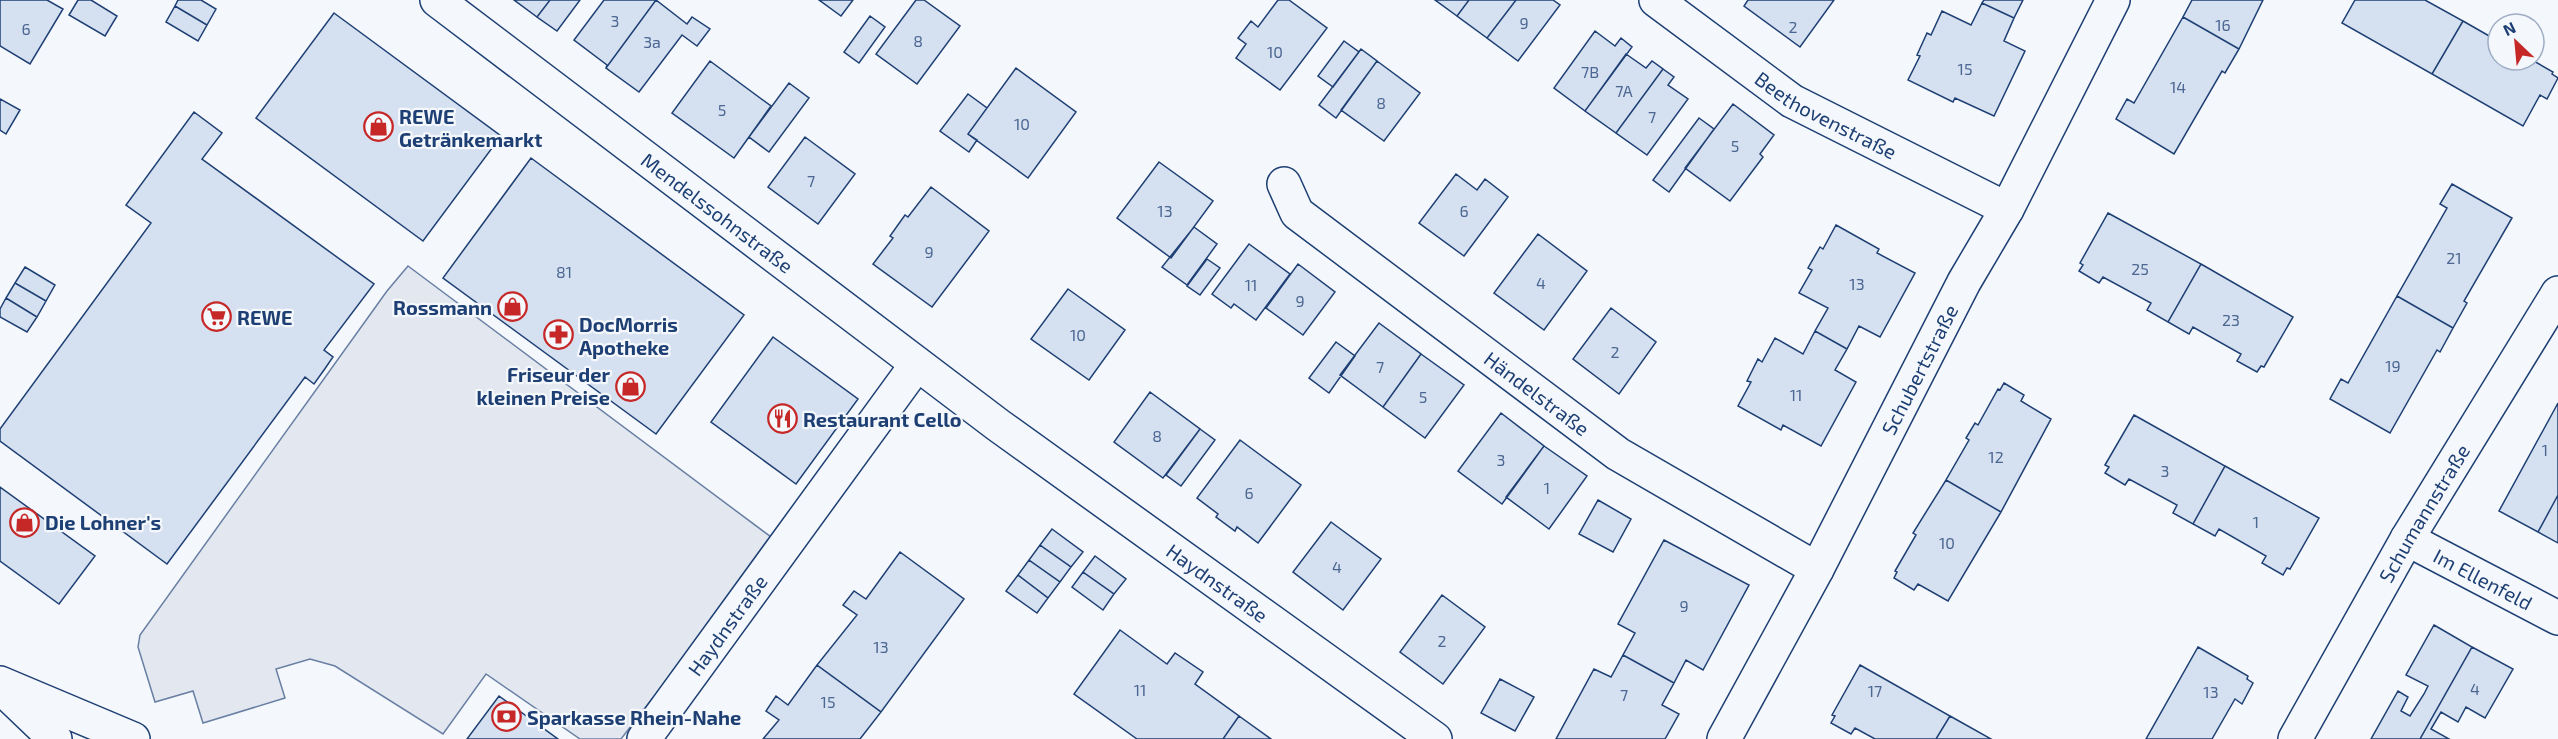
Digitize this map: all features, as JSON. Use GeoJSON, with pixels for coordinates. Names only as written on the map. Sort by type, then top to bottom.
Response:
{"type":"FeatureCollection","features":[{"type":"Feature","properties":{"kind":"street","name":"Mendelssohnstraße"},"geometry":{"type":"LineString","coordinates":[[437,0],[998,425]]}},
{"type":"Feature","properties":{"kind":"street","name":"Beethovenstraße"},"geometry":{"type":"LineString","coordinates":[[1656,0],[1792,101],[2007,209]]}},
{"type":"Feature","properties":{"kind":"street","name":"Schubertstraße"},"geometry":{"type":"LineString","coordinates":[[1725,739],[1817,569],[1964,282],[2007,209],[2113,0]]}},
{"type":"Feature","properties":{"kind":"street","name":"Händelstraße"},"geometry":{"type":"LineString","coordinates":[[1284,184],[1297,213],[1618,454],[1817,569]]}},
{"type":"Feature","properties":{"kind":"street","name":"Schumannstraße"},"geometry":{"type":"LineString","coordinates":[[2295,739],[2407,539],[2558,293]]}},
{"type":"Feature","properties":{"kind":"street","name":"Haydnstraße"},"geometry":{"type":"LineString","coordinates":[[644,739],[916,364]]}},
{"type":"Feature","properties":{"kind":"street","name":"Haydnstraße"},"geometry":{"type":"LineString","coordinates":[[998,425],[1435,739]]}},
{"type":"Feature","properties":{"kind":"street","name":"Im Ellenfeld"},"geometry":{"type":"LineString","coordinates":[[2407,539],[2558,618]]}},
{"type":"Feature","properties":{"kind":"street"},"geometry":{"type":"LineString","coordinates":[[0,684],[55,739]]}},
{"type":"Feature","properties":{"kind":"street"},"geometry":{"type":"LineString","coordinates":[[0,684],[133,739]]}},
{"type":"Feature","properties":{"kind":"shaded area"},"geometry":{"type":"Polygon","coordinates":[[[408,266],[775,540],[621,739],[580,739],[486,674],[443,734],[335,666],[310,659],[276,669],[285,698],[203,723],[193,691],[155,702],[138,647],[140,635],[387,291],[408,266]]]}},
{"type":"Feature","properties":{"kind":"building"},"geometry":{"type":"Polygon","coordinates":[[[0,0],[47,0],[63,9],[30,64],[0,46],[0,0]]]}},
{"type":"Feature","properties":{"kind":"building"},"geometry":{"type":"Polygon","coordinates":[[[78,0],[91,0],[117,16],[105,36],[69,15],[78,0]]]}},
{"type":"Feature","properties":{"kind":"building"},"geometry":{"type":"Polygon","coordinates":[[[178,0],[201,0],[216,9],[207,25],[175,6],[178,0]]]}},
{"type":"Feature","properties":{"kind":"building"},"geometry":{"type":"Polygon","coordinates":[[[514,0],[550,0],[537,17],[514,0]]]}},
{"type":"Feature","properties":{"kind":"building"},"geometry":{"type":"Polygon","coordinates":[[[550,0],[580,0],[557,31],[537,17],[550,0]]]}},
{"type":"Feature","properties":{"kind":"building"},"geometry":{"type":"Polygon","coordinates":[[[604,0],[656,0],[606,68],[607,65],[574,40],[604,0]]]}},
{"type":"Feature","properties":{"kind":"building"},"geometry":{"type":"Polygon","coordinates":[[[656,0],[687,24],[692,17],[710,29],[697,46],[682,35],[639,92],[606,68],[656,0]]]}},
{"type":"Feature","properties":{"kind":"building"},"geometry":{"type":"Polygon","coordinates":[[[819,0],[853,0],[841,16],[819,0]]]}},
{"type":"Feature","properties":{"kind":"building"},"geometry":{"type":"Polygon","coordinates":[[[916,0],[924,0],[960,26],[917,84],[876,54],[916,0]]]}},
{"type":"Feature","properties":{"kind":"building"},"geometry":{"type":"Polygon","coordinates":[[[1278,0],[1289,0],[1327,28],[1280,90],[1236,58],[1246,44],[1238,38],[1251,21],[1258,27],[1278,0]]]}},
{"type":"Feature","properties":{"kind":"building"},"geometry":{"type":"Polygon","coordinates":[[[1435,0],[1469,0],[1457,16],[1435,0]]]}},
{"type":"Feature","properties":{"kind":"building"},"geometry":{"type":"Polygon","coordinates":[[[1469,0],[1516,0],[1487,38],[1457,16],[1469,0]]]}},
{"type":"Feature","properties":{"kind":"building"},"geometry":{"type":"Polygon","coordinates":[[[1516,0],[1553,0],[1560,5],[1518,61],[1487,38],[1516,0]]]}},
{"type":"Feature","properties":{"kind":"building"},"geometry":{"type":"Polygon","coordinates":[[[1748,0],[1834,0],[1800,47],[1744,6],[1748,0]]]}},
{"type":"Feature","properties":{"kind":"building"},"geometry":{"type":"Polygon","coordinates":[[[1984,0],[2023,0],[2014,18],[1982,3],[1984,0]]]}},
{"type":"Feature","properties":{"kind":"building"},"geometry":{"type":"Polygon","coordinates":[[[2192,0],[2263,0],[2239,49],[2183,17],[2192,0]]]}},
{"type":"Feature","properties":{"kind":"building"},"geometry":{"type":"Polygon","coordinates":[[[2355,0],[2425,0],[2463,21],[2432,74],[2342,23],[2355,0]]]}},
{"type":"Feature","properties":{"kind":"building"},"geometry":{"type":"Polygon","coordinates":[[[1982,3],[2014,18],[2004,41],[2025,51],[1994,116],[1955,98],[1953,102],[1908,80],[1920,56],[1917,55],[1927,33],[1931,35],[1942,11],[1971,25],[1982,3]]]}},
{"type":"Feature","properties":{"kind":"building"},"geometry":{"type":"Polygon","coordinates":[[[175,6],[207,25],[198,41],[166,22],[175,6]]]}},
{"type":"Feature","properties":{"kind":"building","name":"REWE Getränkemarkt"},"geometry":{"type":"Polygon","coordinates":[[[334,13],[501,136],[423,241],[256,118],[334,13]]]}},
{"type":"Feature","properties":{"kind":"building"},"geometry":{"type":"Polygon","coordinates":[[[870,16],[885,27],[859,63],[844,52],[870,16]]]}},
{"type":"Feature","properties":{"kind":"building"},"geometry":{"type":"Polygon","coordinates":[[[2183,17],[2239,49],[2225,73],[2222,71],[2174,154],[2116,119],[2127,99],[2134,103],[2183,17]]]}},
{"type":"Feature","properties":{"kind":"building"},"geometry":{"type":"Polygon","coordinates":[[[2463,21],[2486,34],[2486,72],[2546,72],[2546,68],[2558,78],[2547,99],[2540,95],[2523,126],[2432,74],[2463,21]]]}},
{"type":"Feature","properties":{"kind":"building"},"geometry":{"type":"Polygon","coordinates":[[[1595,31],[1615,46],[1621,38],[1632,47],[1585,111],[1554,88],[1595,31]]]}},
{"type":"Feature","properties":{"kind":"building"},"geometry":{"type":"Polygon","coordinates":[[[1344,41],[1359,52],[1333,87],[1318,76],[1344,41]]]}},
{"type":"Feature","properties":{"kind":"building"},"geometry":{"type":"Polygon","coordinates":[[[1361,49],[1377,61],[1336,118],[1319,105],[1361,49]]]}},
{"type":"Feature","properties":{"kind":"building"},"geometry":{"type":"Polygon","coordinates":[[[1626,54],[1646,68],[1652,61],[1663,69],[1616,133],[1585,111],[1626,54]]]}},
{"type":"Feature","properties":{"kind":"building"},"geometry":{"type":"Polygon","coordinates":[[[710,61],[771,106],[734,158],[672,113],[710,61]]]}},
{"type":"Feature","properties":{"kind":"building"},"geometry":{"type":"Polygon","coordinates":[[[1377,61],[1420,93],[1384,141],[1341,110],[1377,61]]]}},
{"type":"Feature","properties":{"kind":"building"},"geometry":{"type":"Polygon","coordinates":[[[1016,68],[1076,112],[1028,178],[968,134],[1016,68]]]}},
{"type":"Feature","properties":{"kind":"building"},"geometry":{"type":"Polygon","coordinates":[[[1663,69],[1674,77],[1668,85],[1688,99],[1647,155],[1616,133],[1663,69]]]}},
{"type":"Feature","properties":{"kind":"building"},"geometry":{"type":"Polygon","coordinates":[[[789,83],[809,98],[769,152],[749,137],[789,83]]]}},
{"type":"Feature","properties":{"kind":"building"},"geometry":{"type":"Polygon","coordinates":[[[968,94],[987,108],[968,134],[977,140],[969,152],[940,131],[968,94]]]}},
{"type":"Feature","properties":{"kind":"building"},"geometry":{"type":"Polygon","coordinates":[[[0,99],[20,110],[6,134],[0,130],[0,99]]]}},
{"type":"Feature","properties":{"kind":"building"},"geometry":{"type":"Polygon","coordinates":[[[1733,104],[1774,135],[1760,154],[1763,157],[1730,201],[1685,168],[1733,104]]]}},
{"type":"Feature","properties":{"kind":"building","name":"REWE"},"geometry":{"type":"Polygon","coordinates":[[[194,112],[222,133],[202,159],[374,284],[324,350],[333,357],[314,384],[305,377],[167,564],[0,441],[0,429],[151,223],[126,205],[194,112]]]}},
{"type":"Feature","properties":{"kind":"building"},"geometry":{"type":"Polygon","coordinates":[[[1699,118],[1714,129],[1669,192],[1653,180],[1699,118]]]}},
{"type":"Feature","properties":{"kind":"building"},"geometry":{"type":"Polygon","coordinates":[[[805,137],[855,174],[818,224],[768,187],[805,137]]]}},
{"type":"Feature","properties":{"kind":"building"},"geometry":{"type":"Polygon","coordinates":[[[531,158],[744,315],[656,434],[443,278],[531,158]]]}},
{"type":"Feature","properties":{"kind":"building"},"geometry":{"type":"Polygon","coordinates":[[[1159,162],[1213,201],[1171,258],[1117,218],[1159,162]]]}},
{"type":"Feature","properties":{"kind":"building"},"geometry":{"type":"Polygon","coordinates":[[[1456,174],[1477,190],[1485,179],[1508,197],[1464,256],[1419,223],[1456,174]]]}},
{"type":"Feature","properties":{"kind":"building"},"geometry":{"type":"Polygon","coordinates":[[[2452,184],[2512,218],[2464,301],[2467,303],[2453,328],[2397,296],[2447,208],[2440,204],[2452,184]]]}},
{"type":"Feature","properties":{"kind":"building"},"geometry":{"type":"Polygon","coordinates":[[[931,187],[989,231],[932,307],[873,264],[893,238],[890,236],[905,215],[908,217],[931,187]]]}},
{"type":"Feature","properties":{"kind":"building"},"geometry":{"type":"Polygon","coordinates":[[[2108,213],[2201,264],[2168,322],[2147,310],[2151,303],[2103,277],[2099,283],[2079,271],[2083,265],[2080,263],[2108,213]]]}},
{"type":"Feature","properties":{"kind":"building"},"geometry":{"type":"Polygon","coordinates":[[[1836,225],[1879,249],[1877,253],[1915,273],[1880,337],[1859,326],[1847,349],[1815,331],[1828,308],[1799,293],[1812,270],[1808,268],[1820,247],[1823,249],[1836,225]]]}},
{"type":"Feature","properties":{"kind":"building"},"geometry":{"type":"Polygon","coordinates":[[[1194,227],[1217,244],[1187,285],[1162,267],[1194,227]]]}},
{"type":"Feature","properties":{"kind":"building"},"geometry":{"type":"Polygon","coordinates":[[[1538,234],[1587,271],[1544,330],[1494,293],[1538,234]]]}},
{"type":"Feature","properties":{"kind":"building"},"geometry":{"type":"Polygon","coordinates":[[[1249,244],[1290,274],[1256,320],[1234,304],[1231,308],[1212,294],[1249,244]]]}},
{"type":"Feature","properties":{"kind":"building"},"geometry":{"type":"Polygon","coordinates":[[[1207,259],[1220,268],[1200,295],[1187,286],[1207,259]]]}},
{"type":"Feature","properties":{"kind":"building"},"geometry":{"type":"Polygon","coordinates":[[[1298,264],[1335,292],[1303,335],[1266,308],[1298,264]]]}},
{"type":"Feature","properties":{"kind":"building"},"geometry":{"type":"Polygon","coordinates":[[[2201,264],[2293,317],[2264,367],[2261,366],[2257,372],[2237,361],[2241,354],[2193,327],[2189,334],[2168,322],[2201,264]]]}},
{"type":"Feature","properties":{"kind":"building"},"geometry":{"type":"Polygon","coordinates":[[[25,267],[55,285],[46,301],[15,283],[25,267]]]}},
{"type":"Feature","properties":{"kind":"building"},"geometry":{"type":"Polygon","coordinates":[[[15,283],[46,301],[37,317],[6,298],[15,283]]]}},
{"type":"Feature","properties":{"kind":"building"},"geometry":{"type":"Polygon","coordinates":[[[1068,289],[1125,330],[1089,380],[1031,339],[1068,289]]]}},
{"type":"Feature","properties":{"kind":"building"},"geometry":{"type":"Polygon","coordinates":[[[2397,296],[2453,328],[2440,352],[2437,350],[2390,433],[2330,399],[2341,379],[2348,383],[2397,296]]]}},
{"type":"Feature","properties":{"kind":"building"},"geometry":{"type":"Polygon","coordinates":[[[6,298],[37,317],[27,332],[0,317],[0,309],[6,298]]]}},
{"type":"Feature","properties":{"kind":"building"},"geometry":{"type":"Polygon","coordinates":[[[1611,308],[1656,342],[1619,394],[1573,359],[1611,308]]]}},
{"type":"Feature","properties":{"kind":"building"},"geometry":{"type":"Polygon","coordinates":[[[1379,323],[1421,354],[1383,407],[1340,375],[1379,323]]]}},
{"type":"Feature","properties":{"kind":"building"},"geometry":{"type":"Polygon","coordinates":[[[1815,331],[1847,349],[1835,370],[1856,382],[1821,446],[1783,425],[1781,430],[1738,406],[1751,382],[1747,381],[1758,359],[1762,362],[1775,338],[1803,354],[1815,331]]]}},
{"type":"Feature","properties":{"kind":"building"},"geometry":{"type":"Polygon","coordinates":[[[773,337],[858,399],[796,484],[711,422],[773,337]]]}},
{"type":"Feature","properties":{"kind":"building"},"geometry":{"type":"Polygon","coordinates":[[[1336,342],[1355,356],[1329,393],[1309,378],[1336,342]]]}},
{"type":"Feature","properties":{"kind":"building"},"geometry":{"type":"Polygon","coordinates":[[[1421,354],[1464,385],[1425,438],[1383,407],[1421,354]]]}},
{"type":"Feature","properties":{"kind":"building"},"geometry":{"type":"Polygon","coordinates":[[[2004,383],[2024,395],[2021,401],[2051,419],[2001,512],[1946,480],[1969,440],[1966,438],[1975,423],[1978,425],[1998,389],[2000,390],[2004,383]]]}},
{"type":"Feature","properties":{"kind":"building"},"geometry":{"type":"Polygon","coordinates":[[[1150,392],[1200,429],[1163,478],[1114,442],[1150,392]]]}},
{"type":"Feature","properties":{"kind":"building"},"geometry":{"type":"Polygon","coordinates":[[[2558,403],[2558,495],[2538,532],[2499,511],[2558,403]]]}},
{"type":"Feature","properties":{"kind":"building"},"geometry":{"type":"Polygon","coordinates":[[[1501,413],[1544,446],[1502,504],[1458,471],[1501,413]]]}},
{"type":"Feature","properties":{"kind":"building"},"geometry":{"type":"Polygon","coordinates":[[[2134,415],[2225,466],[2193,524],[2173,513],[2177,505],[2129,479],[2125,485],[2105,473],[2109,467],[2105,465],[2134,415]]]}},
{"type":"Feature","properties":{"kind":"building"},"geometry":{"type":"Polygon","coordinates":[[[1200,429],[1215,440],[1181,486],[1166,475],[1200,429]]]}},
{"type":"Feature","properties":{"kind":"building"},"geometry":{"type":"Polygon","coordinates":[[[1240,440],[1301,485],[1258,543],[1237,527],[1235,531],[1216,517],[1218,514],[1197,498],[1240,440]]]}},
{"type":"Feature","properties":{"kind":"building"},"geometry":{"type":"Polygon","coordinates":[[[1544,446],[1587,476],[1549,529],[1506,497],[1544,446]]]}},
{"type":"Feature","properties":{"kind":"building"},"geometry":{"type":"Polygon","coordinates":[[[2225,466],[2319,518],[2290,569],[2287,568],[2283,575],[2262,563],[2266,556],[2219,529],[2215,536],[2193,524],[2225,466]]]}},
{"type":"Feature","properties":{"kind":"building"},"geometry":{"type":"Polygon","coordinates":[[[1946,480],[2001,512],[1948,601],[1918,584],[1914,590],[1894,578],[1897,572],[1895,571],[1916,535],[1913,533],[1946,480]]]}},
{"type":"Feature","properties":{"kind":"building","name":"Die Lohner's"},"geometry":{"type":"Polygon","coordinates":[[[0,487],[95,556],[59,604],[0,561],[0,487]]]}},
{"type":"Feature","properties":{"kind":"building"},"geometry":{"type":"Polygon","coordinates":[[[2558,495],[2558,543],[2538,532],[2558,495]]]}},
{"type":"Feature","properties":{"kind":"building"},"geometry":{"type":"Polygon","coordinates":[[[1598,500],[1631,519],[1613,552],[1579,534],[1598,500]]]}},
{"type":"Feature","properties":{"kind":"building"},"geometry":{"type":"Polygon","coordinates":[[[1331,522],[1381,559],[1343,610],[1293,572],[1331,522]]]}},
{"type":"Feature","properties":{"kind":"building"},"geometry":{"type":"Polygon","coordinates":[[[1052,529],[1083,552],[1071,567],[1040,545],[1052,529]]]}},
{"type":"Feature","properties":{"kind":"building"},"geometry":{"type":"Polygon","coordinates":[[[1664,540],[1749,585],[1703,670],[1686,660],[1674,683],[1623,655],[1635,633],[1618,624],[1664,540]]]}},
{"type":"Feature","properties":{"kind":"building"},"geometry":{"type":"Polygon","coordinates":[[[1040,545],[1071,567],[1060,582],[1029,560],[1040,545]]]}},
{"type":"Feature","properties":{"kind":"building"},"geometry":{"type":"Polygon","coordinates":[[[900,552],[964,599],[881,712],[817,665],[857,615],[843,605],[854,591],[866,599],[900,552]]]}},
{"type":"Feature","properties":{"kind":"building"},"geometry":{"type":"Polygon","coordinates":[[[1095,556],[1126,579],[1114,594],[1083,572],[1095,556]]]}},
{"type":"Feature","properties":{"kind":"building"},"geometry":{"type":"Polygon","coordinates":[[[1029,560],[1060,582],[1048,598],[1018,575],[1029,560]]]}},
{"type":"Feature","properties":{"kind":"building"},"geometry":{"type":"Polygon","coordinates":[[[1083,572],[1114,594],[1103,610],[1072,587],[1083,572]]]}},
{"type":"Feature","properties":{"kind":"building"},"geometry":{"type":"Polygon","coordinates":[[[1018,575],[1048,598],[1037,613],[1006,591],[1018,575]]]}},
{"type":"Feature","properties":{"kind":"building"},"geometry":{"type":"Polygon","coordinates":[[[1442,595],[1485,627],[1443,684],[1400,652],[1442,595]]]}},
{"type":"Feature","properties":{"kind":"building"},"geometry":{"type":"Polygon","coordinates":[[[2434,625],[2472,647],[2420,739],[2371,739],[2398,691],[2408,697],[2401,711],[2410,716],[2424,694],[2428,686],[2406,675],[2434,625]]]}},
{"type":"Feature","properties":{"kind":"building"},"geometry":{"type":"Polygon","coordinates":[[[1120,630],[1167,664],[1175,653],[1203,672],[1195,684],[1239,716],[1223,739],[1137,739],[1074,694],[1120,630]]]}},
{"type":"Feature","properties":{"kind":"building"},"geometry":{"type":"Polygon","coordinates":[[[2198,647],[2248,676],[2247,679],[2253,683],[2242,704],[2235,699],[2212,739],[2146,739],[2198,647]]]}},
{"type":"Feature","properties":{"kind":"building"},"geometry":{"type":"Polygon","coordinates":[[[2472,647],[2513,669],[2485,718],[2466,707],[2458,722],[2441,712],[2431,729],[2449,739],[2420,739],[2472,647]]]}},
{"type":"Feature","properties":{"kind":"building"},"geometry":{"type":"Polygon","coordinates":[[[1623,655],[1674,683],[1662,705],[1679,714],[1665,739],[1556,739],[1594,669],[1611,677],[1623,655]]]}},
{"type":"Feature","properties":{"kind":"building"},"geometry":{"type":"Polygon","coordinates":[[[817,665],[881,712],[860,739],[763,739],[779,720],[766,711],[776,696],[788,705],[817,665]]]}},
{"type":"Feature","properties":{"kind":"building"},"geometry":{"type":"Polygon","coordinates":[[[1860,665],[1950,716],[1936,739],[1875,739],[1855,728],[1851,734],[1831,723],[1835,716],[1832,715],[1860,665]]]}},
{"type":"Feature","properties":{"kind":"building"},"geometry":{"type":"Polygon","coordinates":[[[1500,679],[1534,697],[1515,731],[1481,713],[1500,679]]]}},
{"type":"Feature","properties":{"kind":"building","name":"Sparkasse Rhein-Nahe"},"geometry":{"type":"Polygon","coordinates":[[[499,696],[558,739],[467,739],[499,696]]]}},
{"type":"Feature","properties":{"kind":"building"},"geometry":{"type":"Polygon","coordinates":[[[1239,716],[1271,739],[1223,739],[1239,716]]]}},
{"type":"Feature","properties":{"kind":"building"},"geometry":{"type":"Polygon","coordinates":[[[1950,716],[1991,739],[1936,739],[1950,716]]]}},
{"type":"Feature","properties":{"kind":"place","name":"REWE Getränkemarkt"},"geometry":{"type":"Point","coordinates":[378,127]}},
{"type":"Feature","properties":{"kind":"place","name":"Rossmann"},"geometry":{"type":"Point","coordinates":[513,307]}},
{"type":"Feature","properties":{"kind":"place","name":"REWE"},"geometry":{"type":"Point","coordinates":[216,317]}},
{"type":"Feature","properties":{"kind":"place","name":"DocMorris Apotheke"},"geometry":{"type":"Point","coordinates":[558,335]}},
{"type":"Feature","properties":{"kind":"place","name":"Friseur der kleinen Preise"},"geometry":{"type":"Point","coordinates":[631,386]}},
{"type":"Feature","properties":{"kind":"place","name":"Restaurant Cello"},"geometry":{"type":"Point","coordinates":[782,419]}},
{"type":"Feature","properties":{"kind":"place","name":"Die Lohner's"},"geometry":{"type":"Point","coordinates":[24,522]}},
{"type":"Feature","properties":{"kind":"place","name":"Sparkasse Rhein-Nahe"},"geometry":{"type":"Point","coordinates":[506,717]}}]}
